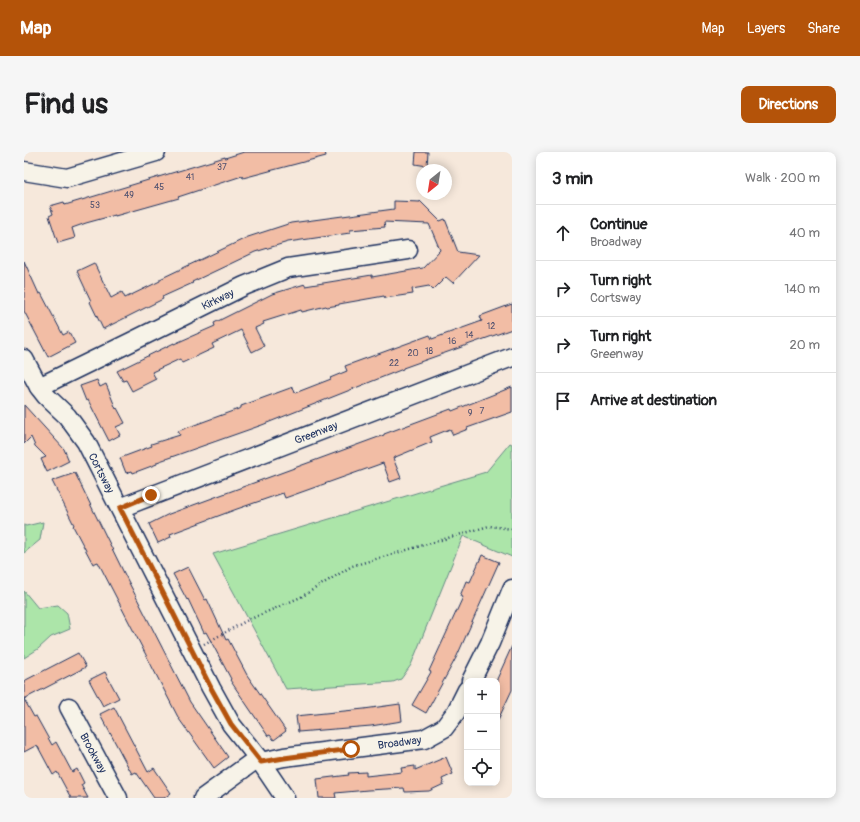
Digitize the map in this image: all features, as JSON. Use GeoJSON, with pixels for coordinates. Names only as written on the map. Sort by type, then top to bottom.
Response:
{"type":"FeatureCollection","features":[{"type":"Feature","properties":{"kind":"street"},"geometry":{"type":"LineString","coordinates":[[24,171],[67,178],[156,152]]}},
{"type":"Feature","properties":{"kind":"street","name":"Kirkway"},"geometry":{"type":"LineString","coordinates":[[39,387],[244,286],[288,268],[408,250]]}},
{"type":"Feature","properties":{"kind":"street","name":"Greenway"},"geometry":{"type":"LineString","coordinates":[[120,508],[512,357]]}},
{"type":"Feature","properties":{"kind":"street","name":"Cortsway"},"geometry":{"type":"LineString","coordinates":[[24,359],[39,387],[46,396],[67,416],[86,442],[231,724],[260,760],[285,798]]}},
{"type":"Feature","properties":{"kind":"street"},"geometry":{"type":"LineString","coordinates":[[472,678],[490,643],[512,590]]}},
{"type":"Feature","properties":{"kind":"street","name":"Broadway"},"geometry":{"type":"LineString","coordinates":[[260,760],[424,739],[444,728],[456,712],[464,696]]}},
{"type":"Feature","properties":{"kind":"street","name":"Brookway"},"geometry":{"type":"LineString","coordinates":[[69,707],[118,798]]}},
{"type":"Feature","properties":{"kind":"street"},"geometry":{"type":"LineString","coordinates":[[203,798],[260,760]]}},
{"type":"Feature","properties":{"kind":"path"},"geometry":{"type":"LineString","coordinates":[[192,650],[246,621],[301,597],[352,566],[489,526],[512,529]]}},
{"type":"Feature","properties":{"kind":"green space"},"geometry":{"type":"Polygon","coordinates":[[[510,443],[512,444],[512,557],[463,536],[411,665],[401,679],[393,682],[286,689],[213,554],[486,472],[510,443]]]}},
{"type":"Feature","properties":{"kind":"green space"},"geometry":{"type":"Polygon","coordinates":[[[43,522],[40,540],[24,553],[24,525],[26,526],[43,522]]]}},
{"type":"Feature","properties":{"kind":"green space"},"geometry":{"type":"Polygon","coordinates":[[[24,591],[38,608],[58,605],[67,613],[70,629],[51,637],[38,649],[24,658],[24,591]]]}},
{"type":"Feature","properties":{"kind":"building"},"geometry":{"type":"Polygon","coordinates":[[[244,152],[325,152],[326,156],[243,178],[242,176],[178,197],[179,198],[86,223],[72,228],[75,238],[58,243],[49,216],[53,214],[50,206],[64,202],[65,205],[244,152]]]}},
{"type":"Feature","properties":{"kind":"building"},"geometry":{"type":"Polygon","coordinates":[[[416,152],[428,152],[427,164],[415,164],[416,152]]]}},
{"type":"Feature","properties":{"kind":"building"},"geometry":{"type":"Polygon","coordinates":[[[394,201],[420,201],[440,221],[445,219],[458,252],[479,255],[453,283],[446,277],[433,290],[429,286],[412,289],[413,294],[385,298],[384,296],[339,305],[326,306],[302,312],[301,310],[263,322],[264,324],[255,328],[264,346],[252,352],[241,330],[212,344],[214,348],[182,363],[180,359],[152,372],[156,379],[132,391],[126,380],[123,381],[117,371],[174,343],[215,326],[214,323],[272,294],[305,284],[305,286],[372,275],[372,277],[423,268],[440,250],[429,224],[384,222],[385,227],[350,230],[350,233],[288,242],[255,252],[162,297],[163,299],[103,329],[77,271],[94,263],[111,298],[122,292],[125,298],[160,281],[160,279],[248,237],[291,223],[394,209],[394,201]]]}},
{"type":"Feature","properties":{"kind":"building"},"geometry":{"type":"Polygon","coordinates":[[[24,261],[39,294],[41,293],[63,335],[69,332],[75,343],[48,357],[24,311],[24,261]]]}},
{"type":"Feature","properties":{"kind":"building"},"geometry":{"type":"Polygon","coordinates":[[[512,304],[512,329],[403,368],[262,425],[157,462],[157,464],[133,473],[132,471],[126,473],[120,458],[152,446],[151,444],[180,435],[178,431],[293,387],[295,393],[347,371],[345,366],[430,335],[432,339],[482,321],[480,316],[512,304]]]}},
{"type":"Feature","properties":{"kind":"building"},"geometry":{"type":"Polygon","coordinates":[[[97,380],[100,387],[106,384],[116,409],[117,408],[125,423],[116,427],[120,435],[109,441],[88,400],[86,401],[80,386],[97,380]]]}},
{"type":"Feature","properties":{"kind":"building"},"geometry":{"type":"Polygon","coordinates":[[[512,387],[512,412],[467,428],[468,429],[453,435],[450,429],[430,437],[432,442],[393,458],[401,478],[390,482],[383,463],[285,498],[283,493],[237,509],[170,534],[171,537],[158,543],[149,524],[169,514],[451,409],[452,411],[512,387]]]}},
{"type":"Feature","properties":{"kind":"building"},"geometry":{"type":"Polygon","coordinates":[[[24,405],[64,449],[69,461],[47,472],[41,459],[46,457],[35,446],[31,437],[24,444],[24,405]]]}},
{"type":"Feature","properties":{"kind":"building"},"geometry":{"type":"Polygon","coordinates":[[[75,473],[190,702],[228,757],[214,768],[179,719],[98,562],[93,564],[73,526],[74,525],[52,481],[75,473]]]}},
{"type":"Feature","properties":{"kind":"building"},"geometry":{"type":"Polygon","coordinates":[[[482,555],[499,562],[457,656],[426,713],[412,705],[431,672],[429,671],[463,597],[460,596],[466,581],[470,582],[482,555]]]}},
{"type":"Feature","properties":{"kind":"building"},"geometry":{"type":"Polygon","coordinates":[[[188,567],[205,600],[207,599],[226,640],[228,639],[247,675],[286,731],[274,740],[270,735],[268,736],[230,680],[231,679],[206,632],[204,633],[188,599],[187,600],[173,574],[188,567]]]}},
{"type":"Feature","properties":{"kind":"building"},"geometry":{"type":"Polygon","coordinates":[[[512,646],[512,690],[500,716],[500,678],[497,678],[512,646]]]}},
{"type":"Feature","properties":{"kind":"building"},"geometry":{"type":"Polygon","coordinates":[[[78,653],[86,667],[24,699],[24,681],[78,653]]]}},
{"type":"Feature","properties":{"kind":"building"},"geometry":{"type":"Polygon","coordinates":[[[105,672],[119,698],[103,706],[89,680],[105,672]]]}},
{"type":"Feature","properties":{"kind":"building"},"geometry":{"type":"Polygon","coordinates":[[[24,699],[34,717],[36,716],[52,745],[56,742],[72,772],[77,769],[84,783],[81,785],[88,798],[71,798],[57,772],[53,775],[37,745],[24,752],[24,699]]]}},
{"type":"Feature","properties":{"kind":"building"},"geometry":{"type":"Polygon","coordinates":[[[400,704],[402,721],[371,726],[298,732],[296,716],[400,704]]]}},
{"type":"Feature","properties":{"kind":"building"},"geometry":{"type":"Polygon","coordinates":[[[114,707],[148,772],[154,768],[171,793],[164,798],[154,798],[136,772],[132,774],[100,714],[114,707]]]}},
{"type":"Feature","properties":{"kind":"building"},"geometry":{"type":"Polygon","coordinates":[[[446,757],[453,774],[442,779],[444,784],[429,791],[405,792],[404,788],[368,790],[335,793],[336,798],[319,798],[317,779],[349,775],[348,773],[366,772],[366,776],[402,772],[401,768],[415,766],[415,770],[446,757]]]}},
{"type":"Feature","properties":{"kind":"route"},"geometry":{"type":"LineString","coordinates":[[151,495],[120,508],[211,688],[231,724],[261,762],[351,749]]}}]}
